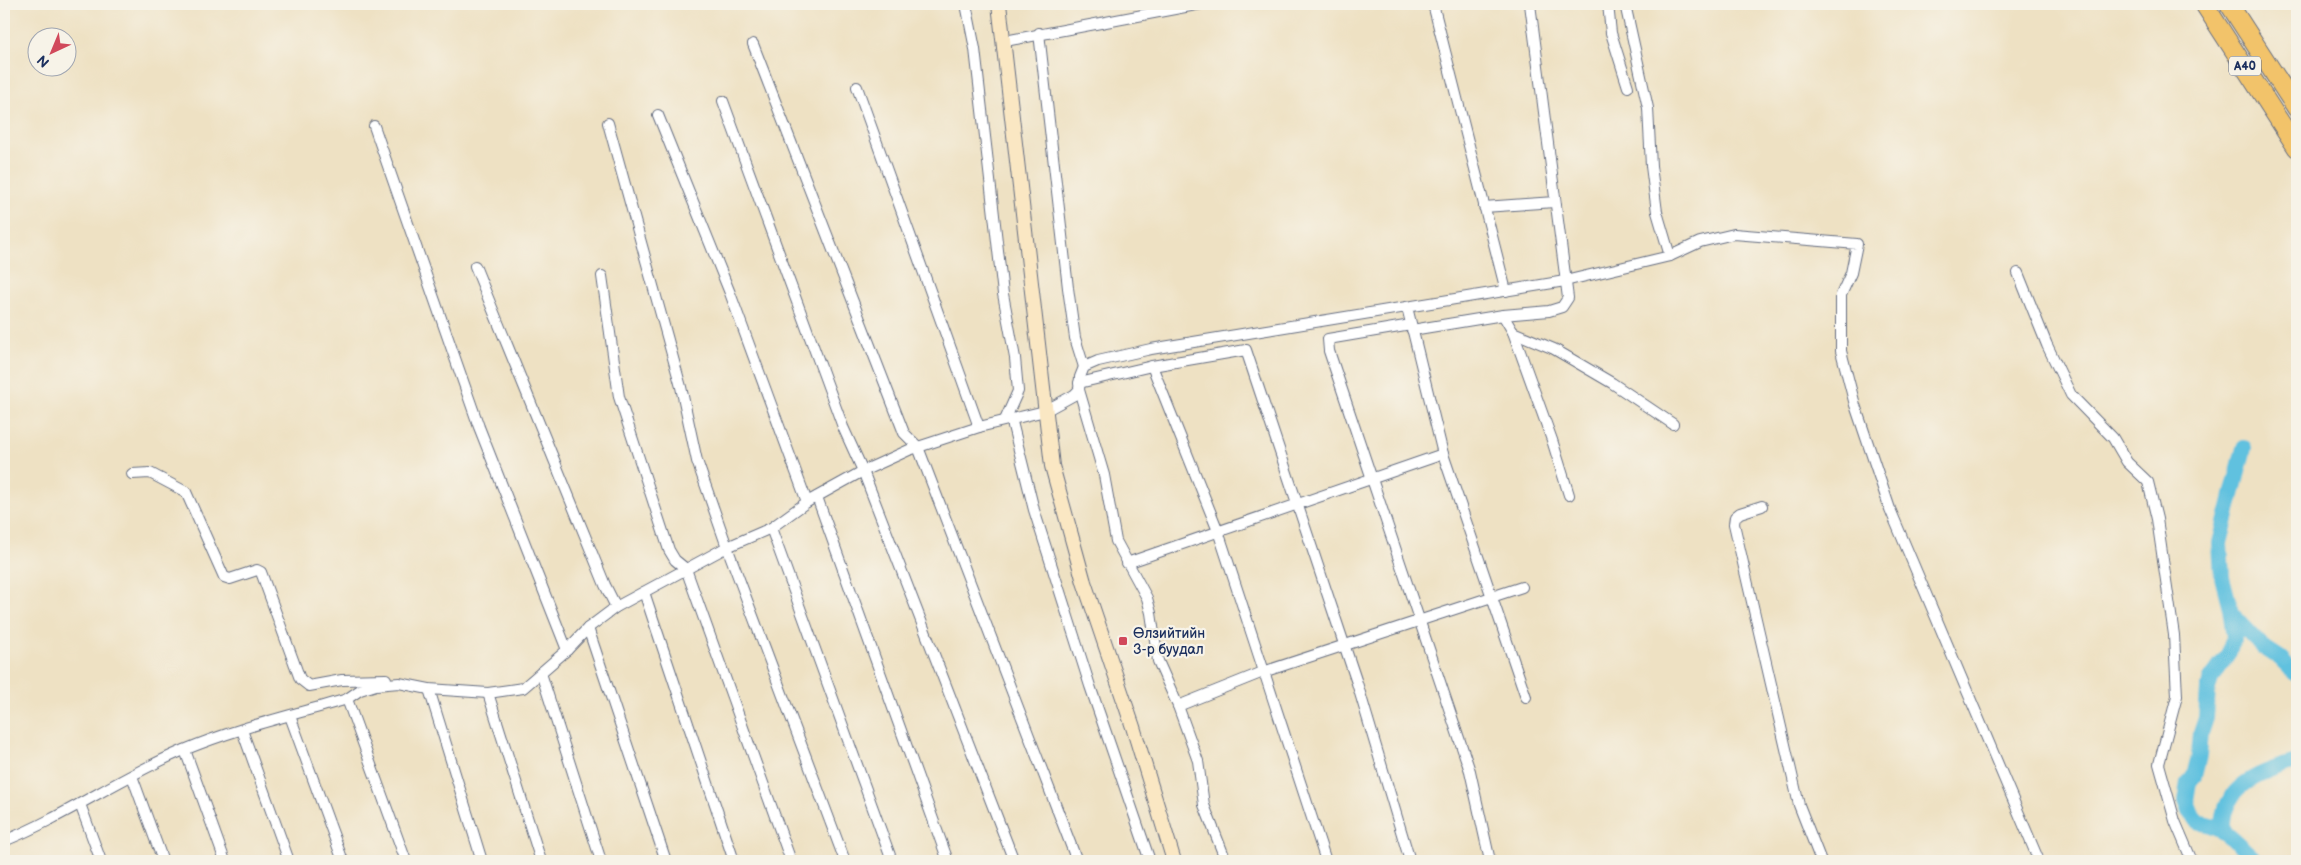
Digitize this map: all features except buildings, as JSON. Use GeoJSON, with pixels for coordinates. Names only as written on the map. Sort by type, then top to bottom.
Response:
{"type":"FeatureCollection","features":[{"type":"Feature","properties":{"kind":"highway","name":"A40"},"geometry":{"type":"LineString","coordinates":[[2204,4],[2297,148]]}},
{"type":"Feature","properties":{"kind":"highway","name":"A40"},"geometry":{"type":"LineString","coordinates":[[2229,4],[2297,108]]}},
{"type":"Feature","properties":{"kind":"main road"},"geometry":{"type":"LineString","coordinates":[[999,4],[1005,41],[1052,466],[1084,582],[1133,726],[1174,861]]}},
{"type":"Feature","properties":{"kind":"street"},"geometry":{"type":"LineString","coordinates":[[966,4],[975,48],[1003,294],[1015,358],[1018,391],[1008,419],[1034,510],[1090,686],[1150,861]]}},
{"type":"Feature","properties":{"kind":"street"},"geometry":{"type":"LineString","coordinates":[[1005,41],[1039,33],[1201,4]]}},
{"type":"Feature","properties":{"kind":"street"},"geometry":{"type":"LineString","coordinates":[[1433,4],[1506,291]]}},
{"type":"Feature","properties":{"kind":"street"},"geometry":{"type":"LineString","coordinates":[[1490,861],[1470,771],[1329,350],[1328,339],[1503,315],[1549,311],[1562,307],[1568,298],[1530,4]]}},
{"type":"Feature","properties":{"kind":"street"},"geometry":{"type":"LineString","coordinates":[[1608,4],[1611,33],[1624,86],[1646,98]]}},
{"type":"Feature","properties":{"kind":"street"},"geometry":{"type":"LineString","coordinates":[[1625,4],[1646,98],[1657,212],[1670,256]]}},
{"type":"Feature","properties":{"kind":"street"},"geometry":{"type":"LineString","coordinates":[[132,474],[150,473],[186,492],[224,577],[230,579],[257,570],[261,572],[300,679],[305,685],[309,686],[342,680],[382,678],[429,689],[488,693],[523,688],[567,650],[588,628],[616,607],[727,547],[771,528],[807,502],[863,471],[918,447],[979,426],[1045,411],[1074,396],[1084,367],[1075,338],[1068,288],[1039,33]]}},
{"type":"Feature","properties":{"kind":"street"},"geometry":{"type":"LineString","coordinates":[[753,44],[904,433],[918,447],[1077,861]]}},
{"type":"Feature","properties":{"kind":"street"},"geometry":{"type":"LineString","coordinates":[[857,87],[979,426]]}},
{"type":"Feature","properties":{"kind":"street"},"geometry":{"type":"LineString","coordinates":[[723,101],[840,418],[863,471],[1014,861]]}},
{"type":"Feature","properties":{"kind":"street"},"geometry":{"type":"LineString","coordinates":[[658,115],[730,293],[807,502]]}},
{"type":"Feature","properties":{"kind":"street"},"geometry":{"type":"LineString","coordinates":[[608,124],[681,388],[697,461],[727,547],[845,861]]}},
{"type":"Feature","properties":{"kind":"street"},"geometry":{"type":"LineString","coordinates":[[374,126],[479,427],[567,650]]}},
{"type":"Feature","properties":{"kind":"street"},"geometry":{"type":"LineString","coordinates":[[1484,207],[1555,202]]}},
{"type":"Feature","properties":{"kind":"street"},"geometry":{"type":"LineString","coordinates":[[1084,367],[1098,361],[1151,348],[1565,281],[1670,256],[1700,242],[1734,234],[1858,244],[1851,274],[1841,295],[1841,351],[1855,405],[1890,509],[2039,861]]}},
{"type":"Feature","properties":{"kind":"street"},"geometry":{"type":"LineString","coordinates":[[475,266],[605,585],[616,607]]}},
{"type":"Feature","properties":{"kind":"street"},"geometry":{"type":"LineString","coordinates":[[2018,273],[2047,345],[2071,394],[2113,438],[2127,462],[2148,482],[2157,519],[2174,635],[2177,696],[2159,764],[2175,821],[2192,861]]}},
{"type":"Feature","properties":{"kind":"street"},"geometry":{"type":"LineString","coordinates":[[602,276],[619,398],[669,550],[686,569],[791,861]]}},
{"type":"Feature","properties":{"kind":"street"},"geometry":{"type":"LineString","coordinates":[[1407,307],[1443,454],[1526,697]]}},
{"type":"Feature","properties":{"kind":"street"},"geometry":{"type":"LineString","coordinates":[[1503,315],[1513,332],[1552,440],[1569,495]]}},
{"type":"Feature","properties":{"kind":"street"},"geometry":{"type":"LineString","coordinates":[[1513,332],[1554,349],[1612,383],[1673,424]]}},
{"type":"Feature","properties":{"kind":"street"},"geometry":{"type":"LineString","coordinates":[[1079,386],[1152,366],[1246,350],[1298,503],[1410,861]]}},
{"type":"Feature","properties":{"kind":"street"},"geometry":{"type":"LineString","coordinates":[[1152,366],[1218,531],[1326,861]]}},
{"type":"Feature","properties":{"kind":"street"},"geometry":{"type":"LineString","coordinates":[[1079,386],[1104,475],[1116,541],[1126,563],[1147,598],[1158,661],[1178,706],[1198,761],[1204,805],[1226,861]]}},
{"type":"Feature","properties":{"kind":"street"},"geometry":{"type":"LineString","coordinates":[[1126,563],[1443,454]]}},
{"type":"Feature","properties":{"kind":"street"},"geometry":{"type":"LineString","coordinates":[[817,497],[948,861]]}},
{"type":"Feature","properties":{"kind":"street"},"geometry":{"type":"LineString","coordinates":[[1762,506],[1740,513],[1735,517],[1734,524],[1797,797],[1820,861]]}},
{"type":"Feature","properties":{"kind":"street"},"geometry":{"type":"LineString","coordinates":[[771,528],[892,861]]}},
{"type":"Feature","properties":{"kind":"street"},"geometry":{"type":"LineString","coordinates":[[1178,706],[1263,672],[1343,644],[1522,587]]}},
{"type":"Feature","properties":{"kind":"street"},"geometry":{"type":"LineString","coordinates":[[644,592],[734,861]]}},
{"type":"Feature","properties":{"kind":"street"},"geometry":{"type":"LineString","coordinates":[[588,628],[666,861]]}},
{"type":"Feature","properties":{"kind":"street"},"geometry":{"type":"LineString","coordinates":[[541,673],[600,861]]}},
{"type":"Feature","properties":{"kind":"street"},"geometry":{"type":"LineString","coordinates":[[4,841],[36,828],[132,776],[185,750],[242,730],[347,699],[360,690],[376,685],[399,683]]}},
{"type":"Feature","properties":{"kind":"street"},"geometry":{"type":"LineString","coordinates":[[429,689],[482,861]]}},
{"type":"Feature","properties":{"kind":"street"},"geometry":{"type":"LineString","coordinates":[[488,693],[541,861]]}},
{"type":"Feature","properties":{"kind":"street"},"geometry":{"type":"LineString","coordinates":[[347,699],[406,861]]}},
{"type":"Feature","properties":{"kind":"street"},"geometry":{"type":"LineString","coordinates":[[290,716],[343,861]]}},
{"type":"Feature","properties":{"kind":"street"},"geometry":{"type":"LineString","coordinates":[[242,730],[289,861]]}},
{"type":"Feature","properties":{"kind":"street"},"geometry":{"type":"LineString","coordinates":[[185,750],[225,861]]}},
{"type":"Feature","properties":{"kind":"street"},"geometry":{"type":"LineString","coordinates":[[132,776],[163,861]]}},
{"type":"Feature","properties":{"kind":"street"},"geometry":{"type":"LineString","coordinates":[[80,804],[101,861]]}},
{"type":"Feature","properties":{"kind":"waterway"},"geometry":{"type":"LineString","coordinates":[[2244,448],[2220,543],[2222,577],[2230,608],[2234,637],[2228,655],[2211,679],[2208,689],[2206,718],[2201,733],[2199,756],[2194,776],[2189,782],[2186,801],[2191,814],[2199,823],[2207,824],[2223,831],[2257,861]]}},
{"type":"Feature","properties":{"kind":"waterway"},"geometry":{"type":"LineString","coordinates":[[2231,613],[2263,647],[2280,658],[2297,675]]}},
{"type":"Feature","properties":{"kind":"waterway"},"geometry":{"type":"LineString","coordinates":[[2223,832],[2224,816],[2228,803],[2235,792],[2257,776],[2297,762]]}},
{"type":"Feature","properties":{"kind":"place","name":"Өлзийтийн 3-р буудал"},"geometry":{"type":"Point","coordinates":[1123,641]}}]}
